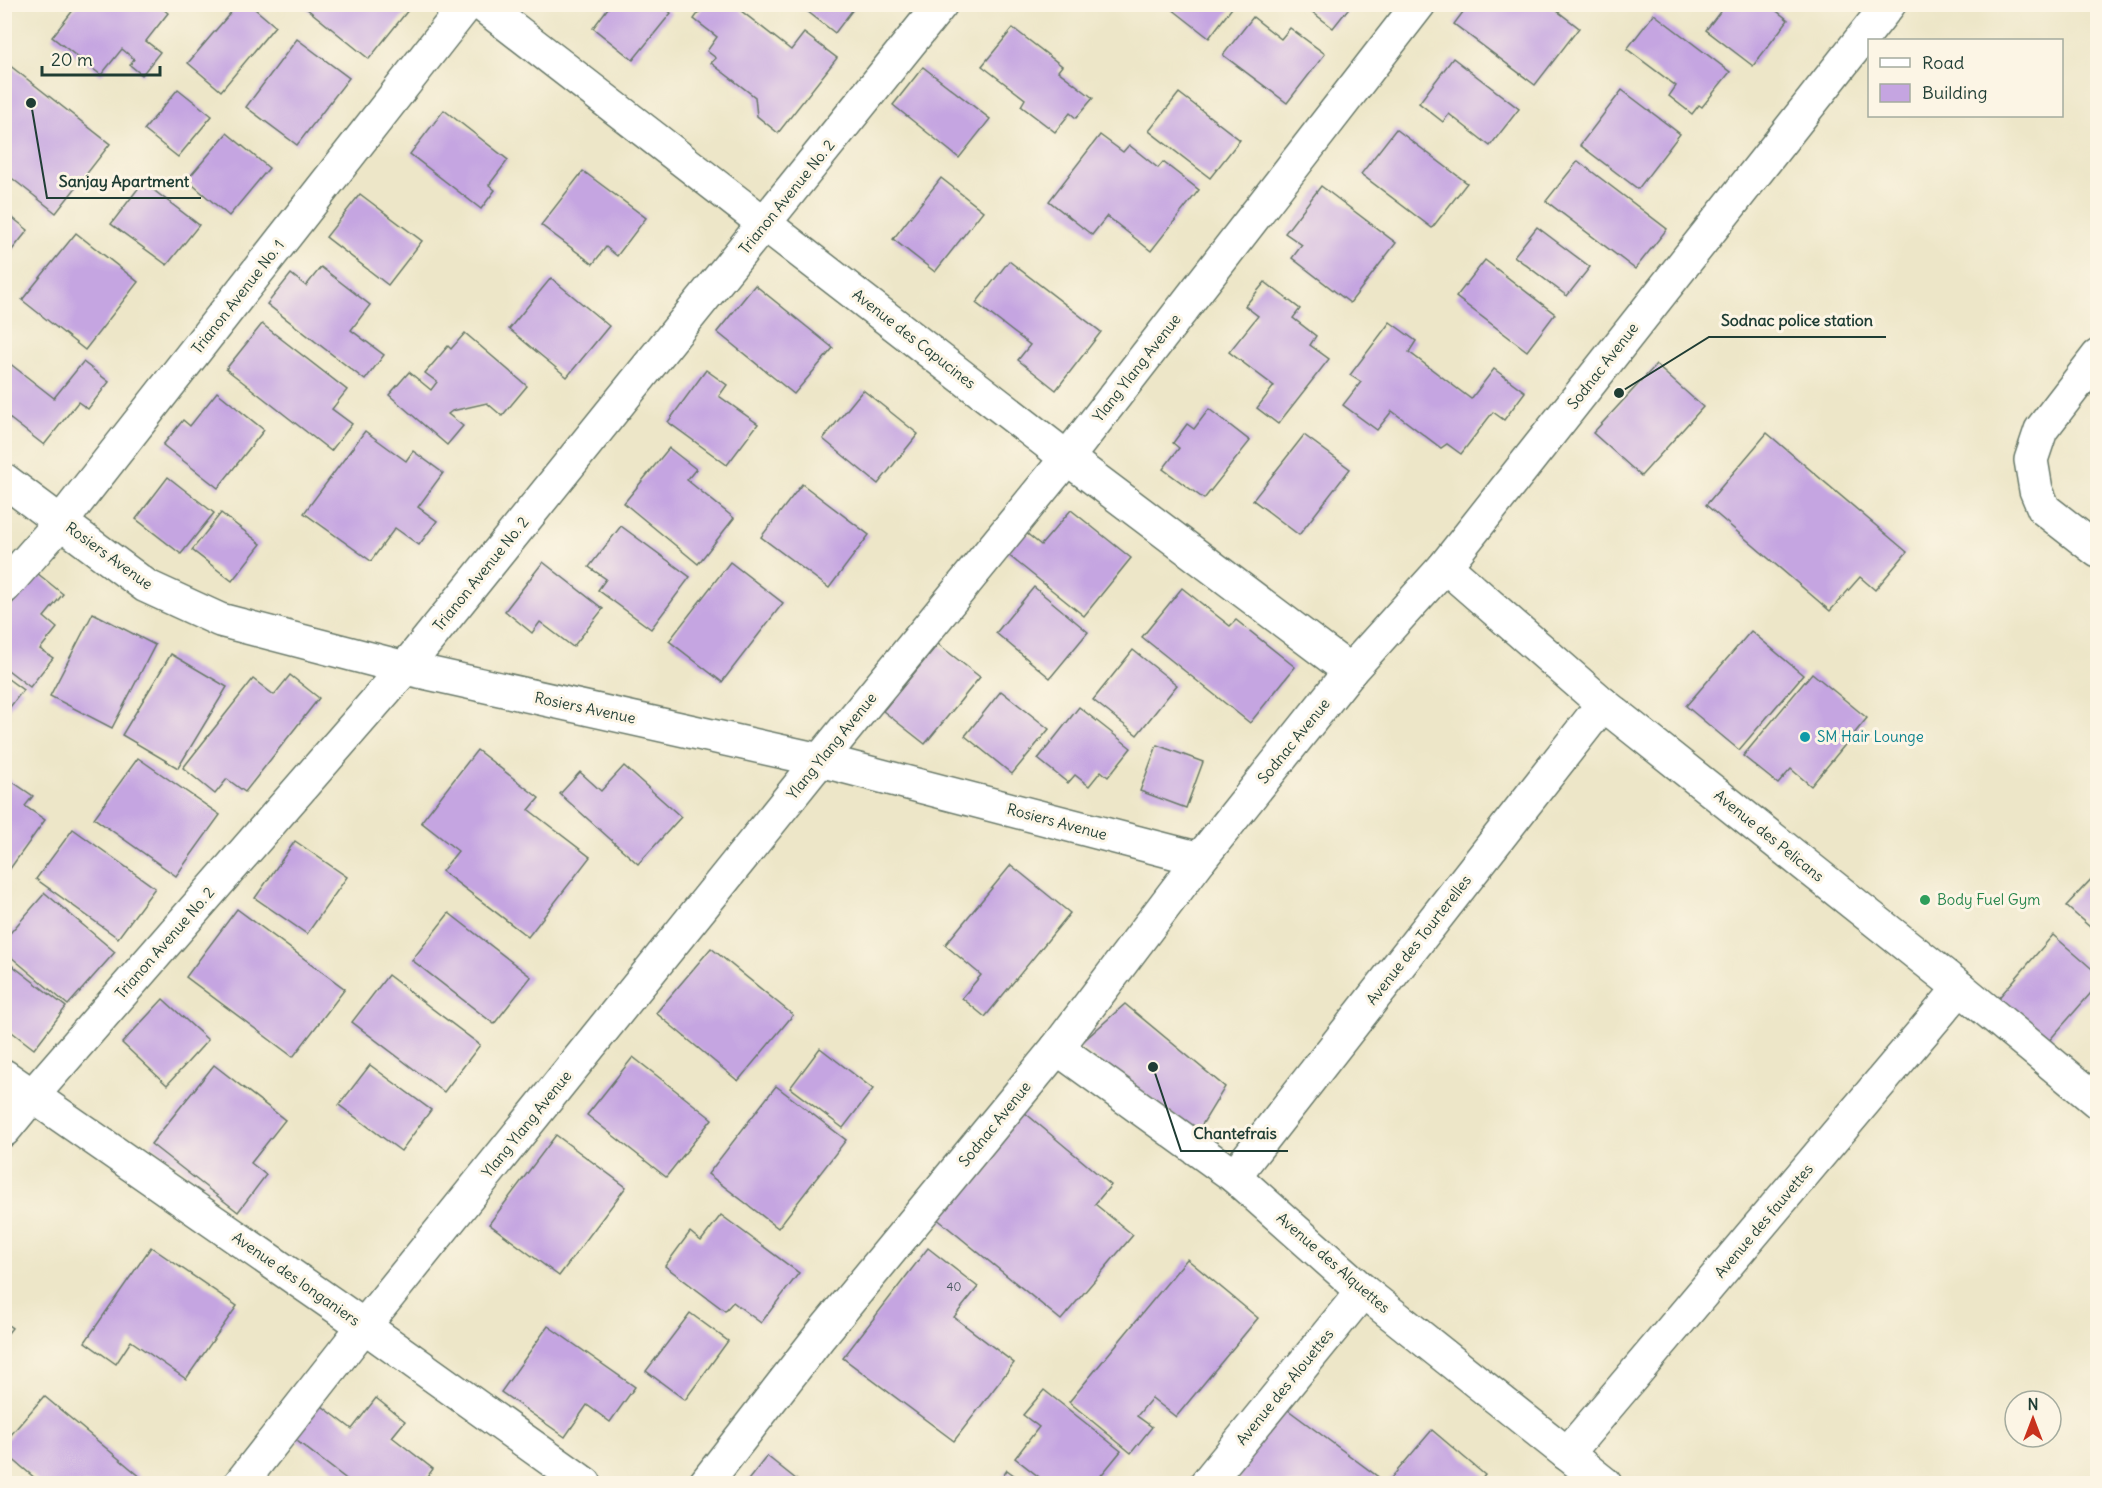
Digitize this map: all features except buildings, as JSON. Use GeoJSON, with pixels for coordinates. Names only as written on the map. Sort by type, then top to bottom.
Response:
{"type":"FeatureCollection","features":[{"type":"Feature","properties":{"kind":"street","name":"Trianon Avenue No. 1"},"geometry":{"type":"LineString","coordinates":[[4,587],[61,522],[467,4]]}},
{"type":"Feature","properties":{"kind":"street","name":"Avenue des Capucines"},"geometry":{"type":"LineString","coordinates":[[481,4],[1067,458],[1350,671]]}},
{"type":"Feature","properties":{"kind":"street","name":"Trianon Avenue No. 2"},"geometry":{"type":"LineString","coordinates":[[4,1130],[405,668],[941,4]]}},
{"type":"Feature","properties":{"kind":"street","name":"Ylang Ylang Avenue"},"geometry":{"type":"LineString","coordinates":[[240,1484],[364,1326],[820,760],[1067,458],[1419,4]]}},
{"type":"Feature","properties":{"kind":"street","name":"Sodnac Avenue"},"geometry":{"type":"LineString","coordinates":[[705,1484],[820,1336],[1057,1048],[1200,859],[1350,671],[1445,566],[1889,4]]}},
{"type":"Feature","properties":{"kind":"street"},"geometry":{"type":"LineString","coordinates":[[2097,356],[2041,430],[2031,460],[2036,490],[2044,509],[2097,551]]}},
{"type":"Feature","properties":{"kind":"street","name":"Rosiers Avenue"},"geometry":{"type":"LineString","coordinates":[[4,480],[146,586],[220,620],[405,668],[820,760],[1200,859]]}},
{"type":"Feature","properties":{"kind":"street","name":"Avenue des Pelicans"},"geometry":{"type":"LineString","coordinates":[[1445,566],[1603,704],[1960,988],[2097,1102]]}},
{"type":"Feature","properties":{"kind":"street","name":"Avenue des Tourterelles"},"geometry":{"type":"LineString","coordinates":[[1234,1176],[1603,704]]}},
{"type":"Feature","properties":{"kind":"street","name":"Avenue des fauvettes"},"geometry":{"type":"LineString","coordinates":[[1567,1454],[1960,988]]}},
{"type":"Feature","properties":{"kind":"street","name":"Avenue des Alquettes"},"geometry":{"type":"LineString","coordinates":[[1057,1048],[1234,1176],[1363,1291],[1605,1484]]}},
{"type":"Feature","properties":{"kind":"street","name":"Avenue des longaniers"},"geometry":{"type":"LineString","coordinates":[[4,1076],[364,1326],[585,1484]]}},
{"type":"Feature","properties":{"kind":"street","name":"Avenue des Alouettes"},"geometry":{"type":"LineString","coordinates":[[1206,1484],[1363,1291]]}},
{"type":"Feature","properties":{"kind":"place","name":"Sanjay Apartment"},"geometry":{"type":"Point","coordinates":[31,103]}},
{"type":"Feature","properties":{"kind":"place","name":"Sodnac police station"},"geometry":{"type":"Point","coordinates":[1619,393]}},
{"type":"Feature","properties":{"kind":"place","name":"SM Hair Lounge"},"geometry":{"type":"Point","coordinates":[1805,737]}},
{"type":"Feature","properties":{"kind":"place","name":"Body Fuel Gym"},"geometry":{"type":"Point","coordinates":[1925,900]}},
{"type":"Feature","properties":{"kind":"place","name":"Chantefrais"},"geometry":{"type":"Point","coordinates":[1153,1067]}}]}
